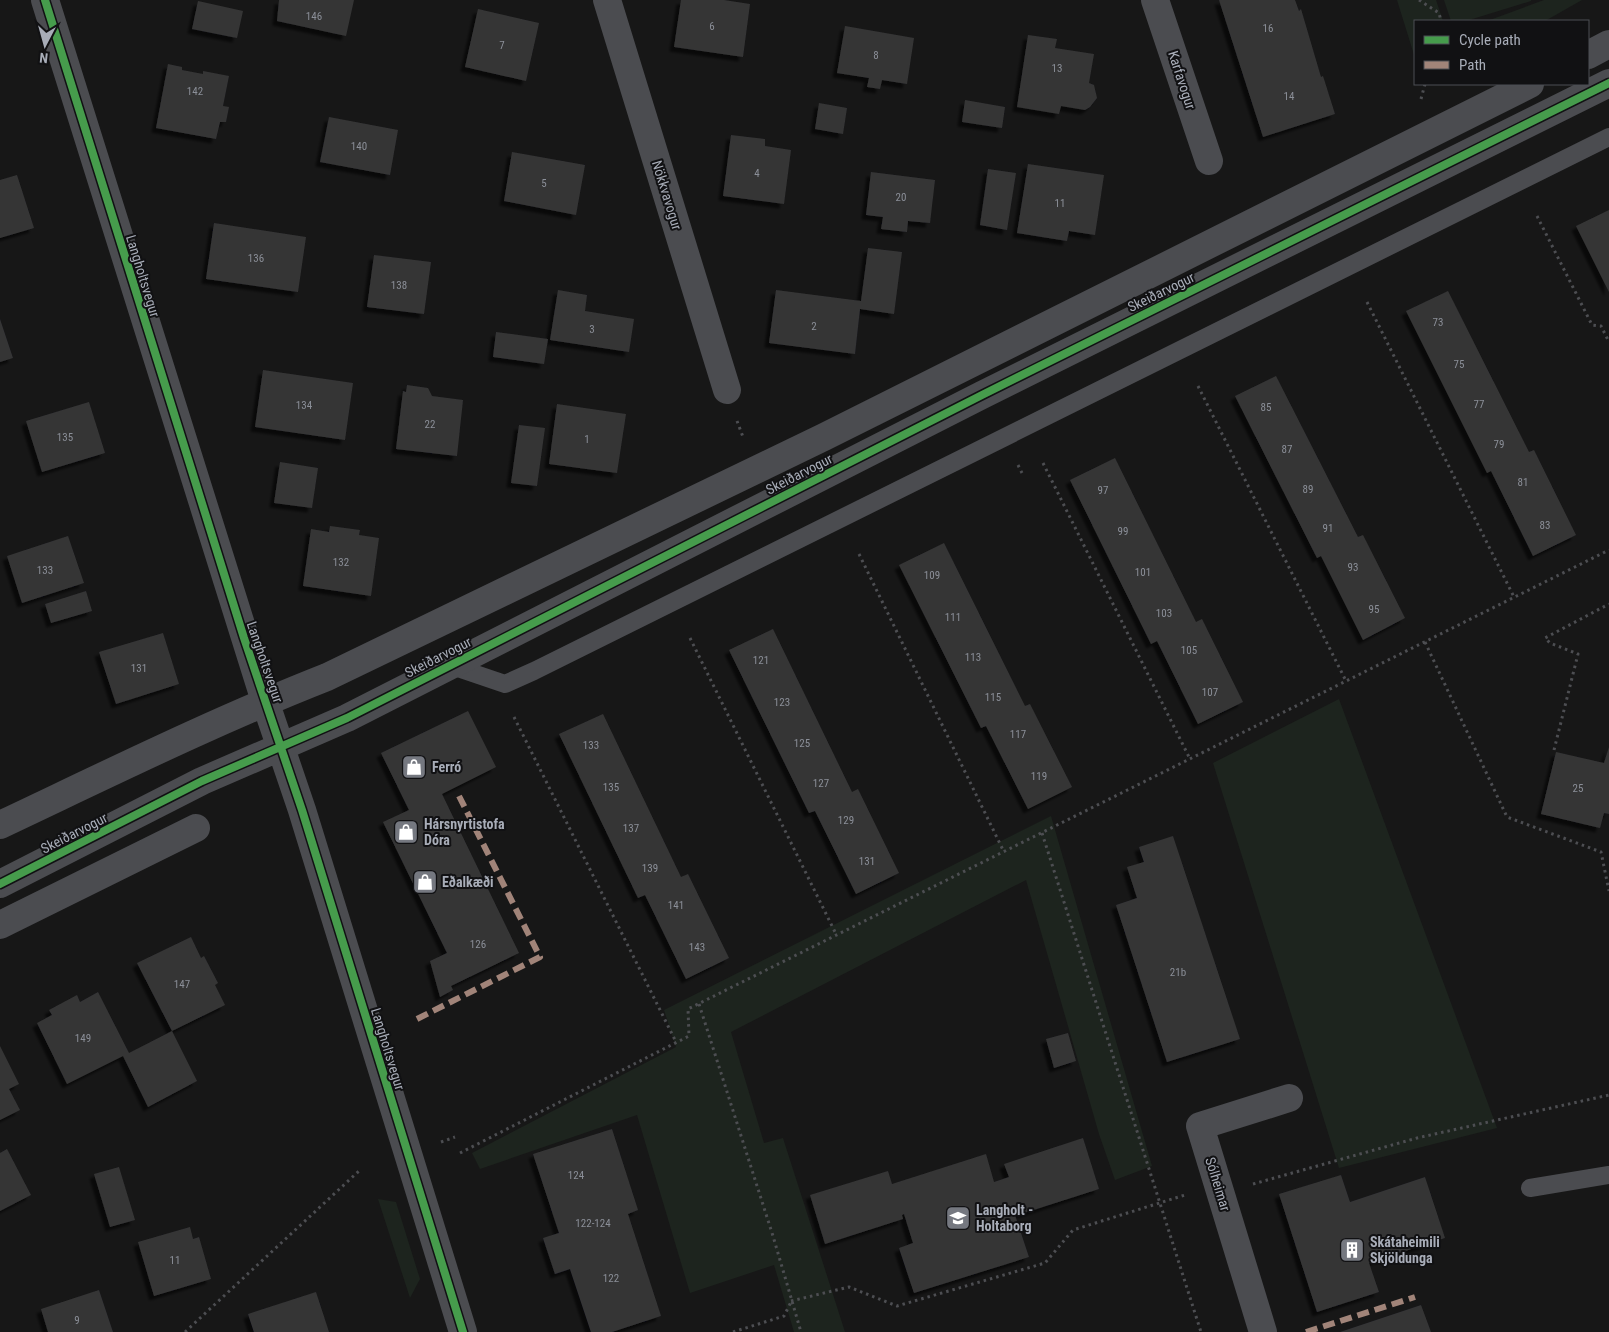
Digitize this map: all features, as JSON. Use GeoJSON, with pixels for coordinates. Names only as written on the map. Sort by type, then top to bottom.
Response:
{"type":"FeatureCollection","features":[{"type":"Feature","properties":{"kind":"street","name":"Langholtsvegur"},"geometry":{"type":"LineString","coordinates":[[45,0],[463,1332]]}},
{"type":"Feature","properties":{"kind":"street","name":"Nökkvavogur"},"geometry":{"type":"LineString","coordinates":[[607,0],[727,390]]}},
{"type":"Feature","properties":{"kind":"street","name":"Karfavogur"},"geometry":{"type":"LineString","coordinates":[[1155,0],[1209,161]]}},
{"type":"Feature","properties":{"kind":"street"},"geometry":{"type":"LineString","coordinates":[[1589,54],[1609,44]]}},
{"type":"Feature","properties":{"kind":"street","name":"Skeiðarvogur"},"geometry":{"type":"LineString","coordinates":[[0,884],[202,781],[280,745],[346,718],[982,395],[1609,83]]}},
{"type":"Feature","properties":{"kind":"street","name":"Skeiðarvogur"},"geometry":{"type":"LineString","coordinates":[[0,825],[265,701],[327,678],[824,437],[1528,85]]}},
{"type":"Feature","properties":{"kind":"street"},"geometry":{"type":"LineString","coordinates":[[0,925],[196,828]]}},
{"type":"Feature","properties":{"kind":"street","name":"Skeiðarvogur"},"geometry":{"type":"LineString","coordinates":[[87,840],[103,874]]}},
{"type":"Feature","properties":{"kind":"street","name":"Sólheimar"},"geometry":{"type":"LineString","coordinates":[[1263,1332],[1200,1126],[1289,1098]]}},
{"type":"Feature","properties":{"kind":"lane"},"geometry":{"type":"LineString","coordinates":[[449,665],[504,684],[534,671],[1609,137]]}},
{"type":"Feature","properties":{"kind":"lane"},"geometry":{"type":"LineString","coordinates":[[1530,1188],[1609,1175]]}},
{"type":"Feature","properties":{"kind":"path"},"geometry":{"type":"LineString","coordinates":[[1419,0],[1439,13],[1441,20]]}},
{"type":"Feature","properties":{"kind":"path"},"geometry":{"type":"LineString","coordinates":[[1420,100],[1425,85]]}},
{"type":"Feature","properties":{"kind":"path"},"geometry":{"type":"LineString","coordinates":[[1537,216],[1592,325],[1601,326],[1609,342]]}},
{"type":"Feature","properties":{"kind":"path"},"geometry":{"type":"LineString","coordinates":[[1367,302],[1514,597]]}},
{"type":"Feature","properties":{"kind":"path"},"geometry":{"type":"LineString","coordinates":[[1198,386],[1346,681]]}},
{"type":"Feature","properties":{"kind":"path"},"geometry":{"type":"LineString","coordinates":[[1043,463],[1190,759]]}},
{"type":"Feature","properties":{"kind":"path"},"geometry":{"type":"LineString","coordinates":[[460,1153],[689,1036],[688,1010],[699,1004],[1609,550]]}},
{"type":"Feature","properties":{"kind":"path"},"geometry":{"type":"LineString","coordinates":[[859,554],[1004,852]]}},
{"type":"Feature","properties":{"kind":"path"},"geometry":{"type":"LineString","coordinates":[[1554,750],[1578,654],[1550,643],[1545,638],[1609,604]]}},
{"type":"Feature","properties":{"kind":"path"},"geometry":{"type":"LineString","coordinates":[[690,638],[836,934]]}},
{"type":"Feature","properties":{"kind":"path"},"geometry":{"type":"LineString","coordinates":[[1425,642],[1507,817],[1602,852],[1609,891]]}},
{"type":"Feature","properties":{"kind":"path"},"geometry":{"type":"LineString","coordinates":[[514,717],[676,1042]]}},
{"type":"Feature","properties":{"kind":"path"},"geometry":{"type":"LineString","coordinates":[[1042,833],[1201,1332]]}},
{"type":"Feature","properties":{"kind":"path"},"geometry":{"type":"LineString","coordinates":[[699,1004],[770,1227],[801,1332]]}},
{"type":"Feature","properties":{"kind":"path"},"geometry":{"type":"LineString","coordinates":[[1220,1193],[1417,1138],[1609,1095]]}},
{"type":"Feature","properties":{"kind":"path"},"geometry":{"type":"LineString","coordinates":[[185,1332],[360,1170]]}},
{"type":"Feature","properties":{"kind":"path"},"geometry":{"type":"LineString","coordinates":[[791,1301],[849,1287],[897,1306],[1045,1263],[1073,1230],[1186,1195]]}},
{"type":"Feature","properties":{"kind":"path"},"geometry":{"type":"LineString","coordinates":[[733,1332],[784,1316],[791,1301]]}},
{"type":"Feature","properties":{"kind":"shaded area"},"geometry":{"type":"Polygon","coordinates":[[[1397,0],[1436,0],[1443,20],[1414,20],[1414,55],[1397,0]]]}},
{"type":"Feature","properties":{"kind":"shaded area"},"geometry":{"type":"Polygon","coordinates":[[[1444,0],[1531,0],[1469,20],[1451,20],[1444,0]]]}},
{"type":"Feature","properties":{"kind":"shaded area"},"geometry":{"type":"Polygon","coordinates":[[[1544,0],[1582,0],[1547,20],[1490,20],[1544,0]]]}},
{"type":"Feature","properties":{"kind":"shaded area"},"geometry":{"type":"Polygon","coordinates":[[[1339,699],[1497,1128],[1339,1168],[1213,763],[1339,699]]]}},
{"type":"Feature","properties":{"kind":"shaded area"},"geometry":{"type":"Polygon","coordinates":[[[1051,816],[1152,1166],[1115,1180],[1099,1134],[1026,880],[731,1032],[764,1143],[783,1138],[845,1332],[794,1332],[774,1265],[690,1293],[637,1115],[480,1169],[472,1153],[676,1047],[664,1010],[1051,816]]]}},
{"type":"Feature","properties":{"kind":"shaded area"},"geometry":{"type":"Polygon","coordinates":[[[378,1199],[396,1202],[420,1279],[410,1298],[378,1199]]]}},
{"type":"Feature","properties":{"kind":"building"},"geometry":{"type":"Polygon","coordinates":[[[279,0],[354,0],[346,36],[277,21],[279,0]]]}},
{"type":"Feature","properties":{"kind":"building"},"geometry":{"type":"Polygon","coordinates":[[[681,0],[724,0],[750,4],[743,57],[674,47],[681,0]]]}},
{"type":"Feature","properties":{"kind":"building"},"geometry":{"type":"Polygon","coordinates":[[[1219,0],[1295,0],[1299,11],[1301,9],[1321,77],[1323,76],[1335,114],[1263,137],[1219,0]]]}},
{"type":"Feature","properties":{"kind":"building"},"geometry":{"type":"Polygon","coordinates":[[[198,1],[243,11],[237,38],[192,29],[198,1]]]}},
{"type":"Feature","properties":{"kind":"building"},"geometry":{"type":"Polygon","coordinates":[[[478,9],[539,23],[526,81],[465,67],[478,9]]]}},
{"type":"Feature","properties":{"kind":"building"},"geometry":{"type":"Polygon","coordinates":[[[845,26],[914,38],[907,84],[882,80],[880,89],[867,87],[869,78],[837,73],[845,26]]]}},
{"type":"Feature","properties":{"kind":"building"},"geometry":{"type":"Polygon","coordinates":[[[1028,35],[1057,39],[1055,48],[1094,54],[1089,83],[1094,85],[1097,98],[1090,107],[1085,110],[1061,106],[1059,114],[1017,107],[1028,35]]]}},
{"type":"Feature","properties":{"kind":"building"},"geometry":{"type":"Polygon","coordinates":[[[168,64],[182,67],[182,70],[203,74],[203,71],[229,76],[223,106],[229,107],[226,122],[220,122],[216,139],[156,128],[168,64]]]}},
{"type":"Feature","properties":{"kind":"building"},"geometry":{"type":"Polygon","coordinates":[[[965,100],[1005,107],[1002,128],[962,122],[965,100]]]}},
{"type":"Feature","properties":{"kind":"building"},"geometry":{"type":"Polygon","coordinates":[[[819,103],[847,108],[843,134],[815,129],[819,103]]]}},
{"type":"Feature","properties":{"kind":"building"},"geometry":{"type":"Polygon","coordinates":[[[329,117],[398,130],[390,175],[320,162],[329,117]]]}},
{"type":"Feature","properties":{"kind":"building"},"geometry":{"type":"Polygon","coordinates":[[[731,135],[765,139],[765,146],[791,150],[784,204],[723,196],[731,135]]]}},
{"type":"Feature","properties":{"kind":"building"},"geometry":{"type":"Polygon","coordinates":[[[512,152],[585,165],[576,215],[504,201],[512,152]]]}},
{"type":"Feature","properties":{"kind":"building"},"geometry":{"type":"Polygon","coordinates":[[[1028,164],[1104,175],[1095,235],[1069,231],[1067,241],[1017,233],[1028,164]]]}},
{"type":"Feature","properties":{"kind":"building"},"geometry":{"type":"Polygon","coordinates":[[[988,169],[1016,173],[1007,230],[980,225],[988,169]]]}},
{"type":"Feature","properties":{"kind":"building"},"geometry":{"type":"Polygon","coordinates":[[[871,172],[935,180],[930,223],[908,221],[907,232],[881,229],[883,217],[866,215],[871,172]]]}},
{"type":"Feature","properties":{"kind":"building"},"geometry":{"type":"Polygon","coordinates":[[[17,175],[34,228],[0,238],[0,180],[17,175]]]}},
{"type":"Feature","properties":{"kind":"building"},"geometry":{"type":"Polygon","coordinates":[[[1609,210],[1609,292],[1576,226],[1609,210]]]}},
{"type":"Feature","properties":{"kind":"building"},"geometry":{"type":"Polygon","coordinates":[[[214,223],[306,237],[298,292],[206,279],[214,223]]]}},
{"type":"Feature","properties":{"kind":"building"},"geometry":{"type":"Polygon","coordinates":[[[868,248],[902,252],[894,314],[860,309],[855,354],[769,343],[776,290],[861,301],[868,248]]]}},
{"type":"Feature","properties":{"kind":"building"},"geometry":{"type":"Polygon","coordinates":[[[374,255],[431,262],[424,314],[367,307],[374,255]]]}},
{"type":"Feature","properties":{"kind":"building"},"geometry":{"type":"Polygon","coordinates":[[[558,290],[587,295],[585,311],[634,319],[629,352],[550,340],[558,290]]]}},
{"type":"Feature","properties":{"kind":"building"},"geometry":{"type":"Polygon","coordinates":[[[1448,291],[1529,452],[1534,450],[1576,535],[1533,556],[1491,471],[1487,473],[1406,311],[1448,291]]]}},
{"type":"Feature","properties":{"kind":"building"},"geometry":{"type":"Polygon","coordinates":[[[0,319],[13,358],[0,362],[0,319]]]}},
{"type":"Feature","properties":{"kind":"building"},"geometry":{"type":"Polygon","coordinates":[[[496,332],[548,339],[544,364],[493,357],[496,332]]]}},
{"type":"Feature","properties":{"kind":"building"},"geometry":{"type":"Polygon","coordinates":[[[263,370],[353,383],[345,440],[255,427],[263,370]]]}},
{"type":"Feature","properties":{"kind":"building"},"geometry":{"type":"Polygon","coordinates":[[[1276,376],[1358,537],[1363,535],[1405,618],[1363,640],[1321,556],[1317,558],[1235,396],[1276,376]]]}},
{"type":"Feature","properties":{"kind":"building"},"geometry":{"type":"Polygon","coordinates":[[[407,385],[428,388],[432,396],[463,400],[457,456],[396,449],[403,391],[406,392],[407,385]]]}},
{"type":"Feature","properties":{"kind":"building"},"geometry":{"type":"Polygon","coordinates":[[[89,402],[105,453],[42,472],[26,421],[89,402]]]}},
{"type":"Feature","properties":{"kind":"building"},"geometry":{"type":"Polygon","coordinates":[[[557,404],[626,414],[617,473],[549,464],[557,404]]]}},
{"type":"Feature","properties":{"kind":"building"},"geometry":{"type":"Polygon","coordinates":[[[519,425],[545,428],[537,486],[511,483],[519,425]]]}},
{"type":"Feature","properties":{"kind":"building"},"geometry":{"type":"Polygon","coordinates":[[[1115,458],[1196,622],[1202,619],[1243,702],[1198,724],[1157,641],[1151,644],[1070,480],[1115,458]]]}},
{"type":"Feature","properties":{"kind":"building"},"geometry":{"type":"Polygon","coordinates":[[[280,462],[318,468],[312,508],[274,503],[280,462]]]}},
{"type":"Feature","properties":{"kind":"building"},"geometry":{"type":"Polygon","coordinates":[[[330,526],[360,530],[359,535],[379,538],[371,596],[303,586],[311,529],[329,532],[330,526]]]}},
{"type":"Feature","properties":{"kind":"building"},"geometry":{"type":"Polygon","coordinates":[[[68,536],[84,583],[22,603],[7,556],[68,536]]]}},
{"type":"Feature","properties":{"kind":"building"},"geometry":{"type":"Polygon","coordinates":[[[944,543],[1025,706],[1030,704],[1072,787],[1028,809],[986,726],[981,728],[899,565],[944,543]]]}},
{"type":"Feature","properties":{"kind":"building"},"geometry":{"type":"Polygon","coordinates":[[[86,591],[92,611],[51,623],[45,604],[86,591]]]}},
{"type":"Feature","properties":{"kind":"building"},"geometry":{"type":"Polygon","coordinates":[[[773,629],[852,792],[858,789],[899,873],[856,894],[815,811],[809,813],[729,650],[773,629]]]}},
{"type":"Feature","properties":{"kind":"building"},"geometry":{"type":"Polygon","coordinates":[[[163,633],[179,684],[116,704],[99,652],[163,633]]]}},
{"type":"Feature","properties":{"kind":"building"},"geometry":{"type":"Polygon","coordinates":[[[468,711],[496,767],[442,794],[519,953],[451,986],[453,990],[440,997],[430,961],[447,953],[383,822],[409,810],[381,753],[468,711]]]}},
{"type":"Feature","properties":{"kind":"building"},"geometry":{"type":"Polygon","coordinates":[[[603,714],[681,877],[688,874],[729,958],[686,979],[645,895],[638,898],[559,734],[603,714]]]}},
{"type":"Feature","properties":{"kind":"building"},"geometry":{"type":"Polygon","coordinates":[[[1609,747],[1609,814],[1604,813],[1600,828],[1541,814],[1556,752],[1604,763],[1609,747]]]}},
{"type":"Feature","properties":{"kind":"building"},"geometry":{"type":"Polygon","coordinates":[[[1173,836],[1240,1039],[1167,1062],[1116,905],[1137,898],[1127,867],[1144,862],[1139,847],[1173,836]]]}},
{"type":"Feature","properties":{"kind":"building"},"geometry":{"type":"Polygon","coordinates":[[[191,937],[201,958],[204,956],[218,983],[215,985],[225,1005],[172,1031],[137,963],[191,937]]]}},
{"type":"Feature","properties":{"kind":"building"},"geometry":{"type":"Polygon","coordinates":[[[98,992],[129,1053],[172,1031],[197,1081],[148,1107],[123,1056],[67,1084],[37,1023],[52,1015],[49,1010],[77,995],[80,1002],[98,992]]]}},
{"type":"Feature","properties":{"kind":"building"},"geometry":{"type":"Polygon","coordinates":[[[1068,1033],[1076,1061],[1054,1068],[1046,1039],[1068,1033]]]}},
{"type":"Feature","properties":{"kind":"building"},"geometry":{"type":"Polygon","coordinates":[[[0,1046],[19,1084],[9,1089],[20,1110],[0,1120],[0,1046]]]}},
{"type":"Feature","properties":{"kind":"building"},"geometry":{"type":"Polygon","coordinates":[[[612,1129],[638,1210],[628,1214],[661,1316],[612,1332],[591,1332],[570,1269],[555,1274],[543,1238],[559,1233],[533,1154],[612,1129]]]}},
{"type":"Feature","properties":{"kind":"building"},"geometry":{"type":"Polygon","coordinates":[[[1083,1138],[1099,1189],[1021,1214],[1019,1211],[1014,1212],[1029,1257],[914,1293],[899,1248],[913,1243],[904,1214],[902,1215],[903,1219],[825,1244],[810,1195],[888,1171],[892,1184],[986,1154],[994,1182],[1009,1177],[1004,1164],[1083,1138]]]}},
{"type":"Feature","properties":{"kind":"building"},"geometry":{"type":"Polygon","coordinates":[[[7,1149],[31,1195],[0,1211],[0,1153],[7,1149]]]}},
{"type":"Feature","properties":{"kind":"building"},"geometry":{"type":"Polygon","coordinates":[[[119,1167],[135,1220],[110,1227],[94,1174],[119,1167]]]}},
{"type":"Feature","properties":{"kind":"building","name":"Skátaheimili Skjöldunga"},"geometry":{"type":"Polygon","coordinates":[[[1341,1175],[1350,1202],[1425,1177],[1445,1238],[1369,1263],[1379,1292],[1317,1312],[1279,1194],[1341,1175]]]}},
{"type":"Feature","properties":{"kind":"building"},"geometry":{"type":"Polygon","coordinates":[[[190,1227],[193,1239],[199,1237],[211,1279],[154,1296],[138,1242],[190,1227]]]}},
{"type":"Feature","properties":{"kind":"building"},"geometry":{"type":"Polygon","coordinates":[[[99,1290],[113,1332],[48,1332],[41,1309],[99,1290]]]}},
{"type":"Feature","properties":{"kind":"building"},"geometry":{"type":"Polygon","coordinates":[[[316,1292],[329,1332],[254,1332],[248,1314],[316,1292]]]}},
{"type":"Feature","properties":{"kind":"building"},"geometry":{"type":"Polygon","coordinates":[[[1421,1305],[1431,1332],[1340,1332],[1421,1305]]]}},
{"type":"Feature","properties":{"kind":"marked path"},"geometry":{"type":"LineString","coordinates":[[417,1019],[540,957],[459,796]]}},
{"type":"Feature","properties":{"kind":"marked path"},"geometry":{"type":"LineString","coordinates":[[1306,1332],[1415,1297]]}},
{"type":"Feature","properties":{"kind":"cycle path"},"geometry":{"type":"LineString","coordinates":[[45,0],[244,638],[302,810],[463,1332]]}},
{"type":"Feature","properties":{"kind":"cycle path"},"geometry":{"type":"LineString","coordinates":[[0,884],[202,781],[347,718],[982,395],[1609,83]]}},
{"type":"Feature","properties":{"kind":"place","name":"Ferró"},"geometry":{"type":"Point","coordinates":[414,767]}},
{"type":"Feature","properties":{"kind":"place","name":"Hársnyrtistofa Dóra"},"geometry":{"type":"Point","coordinates":[406,832]}},
{"type":"Feature","properties":{"kind":"place","name":"Eðalkæði"},"geometry":{"type":"Point","coordinates":[425,882]}},
{"type":"Feature","properties":{"kind":"place","name":"Langholt - Holtaborg"},"geometry":{"type":"Point","coordinates":[958,1218]}},
{"type":"Feature","properties":{"kind":"place","name":"Skátaheimili Skjöldunga"},"geometry":{"type":"Point","coordinates":[1352,1250]}}]}
